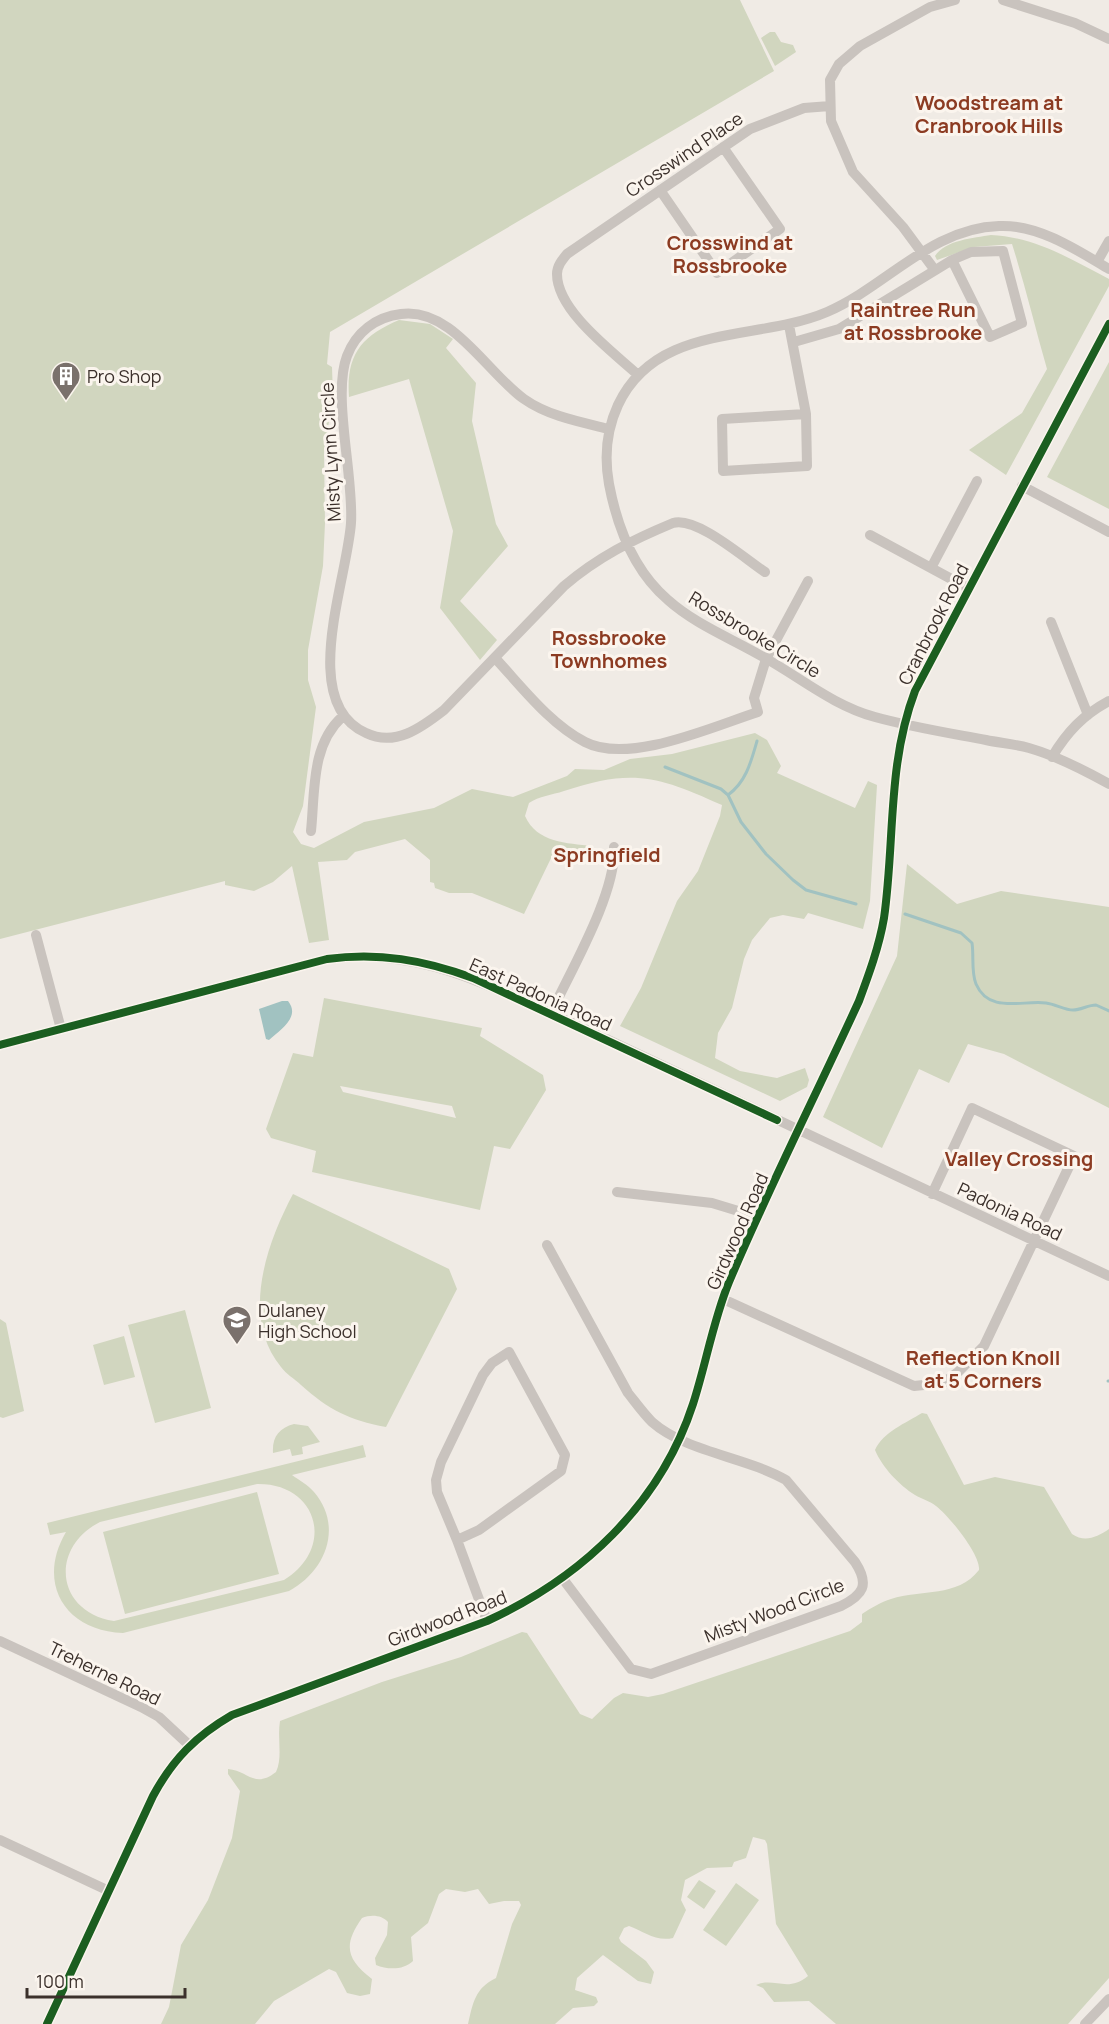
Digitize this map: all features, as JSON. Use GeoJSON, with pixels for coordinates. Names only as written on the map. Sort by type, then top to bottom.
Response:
{"type":"FeatureCollection","features":[{"type":"Feature","properties":{"kind":"street"},"geometry":{"type":"LineString","coordinates":[[934,269],[853,172],[841,149],[831,121],[830,80],[848,53],[930,7],[955,0]]}},
{"type":"Feature","properties":{"kind":"street"},"geometry":{"type":"LineString","coordinates":[[1003,0],[1075,22],[1109,39]]}},
{"type":"Feature","properties":{"kind":"street","name":"Crosswind Place"},"geometry":{"type":"LineString","coordinates":[[638,375],[594,335],[568,305],[560,288],[557,274],[567,254],[750,129],[778,116],[804,108],[830,106]]}},
{"type":"Feature","properties":{"kind":"street"},"geometry":{"type":"LineString","coordinates":[[660,190],[717,273],[780,229],[723,147]]}},
{"type":"Feature","properties":{"kind":"street","name":"Rossbrooke Circle"},"geometry":{"type":"LineString","coordinates":[[1109,269],[1040,234],[1002,225],[965,231],[942,240],[861,294],[828,312],[789,325],[709,338],[683,345],[667,353],[638,375],[627,388],[609,429],[606,448],[607,471],[614,508],[627,542],[640,567],[668,600],[696,620],[766,658],[846,707],[904,724],[1027,747],[1109,784]]}},
{"type":"Feature","properties":{"kind":"street"},"geometry":{"type":"LineString","coordinates":[[1097,262],[1109,241]]}},
{"type":"Feature","properties":{"kind":"street"},"geometry":{"type":"LineString","coordinates":[[794,342],[839,329],[871,312],[934,269],[952,260],[971,252],[1003,251],[1022,322],[990,337],[952,260]]}},
{"type":"Feature","properties":{"kind":"street","name":"Misty Lynn Circle"},"geometry":{"type":"LineString","coordinates":[[342,717],[334,700],[330,681],[330,655],[351,522],[343,368],[354,341],[364,330],[375,322],[402,314],[418,313],[432,318],[461,338],[483,362],[525,400],[550,413],[609,429]]}},
{"type":"Feature","properties":{"kind":"street","name":"Cranbrook Road"},"geometry":{"type":"LineString","coordinates":[[799,1131],[859,1001],[877,948],[885,908],[895,770],[904,724],[922,675],[1109,324]]}},
{"type":"Feature","properties":{"kind":"street"},"geometry":{"type":"LineString","coordinates":[[789,325],[806,414],[807,466],[723,471],[722,419],[806,414]]}},
{"type":"Feature","properties":{"kind":"street"},"geometry":{"type":"LineString","coordinates":[[931,568],[977,481]]}},
{"type":"Feature","properties":{"kind":"street"},"geometry":{"type":"LineString","coordinates":[[1022,486],[1109,532]]}},
{"type":"Feature","properties":{"kind":"street"},"geometry":{"type":"LineString","coordinates":[[311,831],[319,751],[330,728],[342,717],[369,735],[386,738],[406,735],[444,710],[564,586],[603,555],[627,542],[673,523],[687,522],[765,572]]}},
{"type":"Feature","properties":{"kind":"street"},"geometry":{"type":"LineString","coordinates":[[870,535],[968,588]]}},
{"type":"Feature","properties":{"kind":"street"},"geometry":{"type":"LineString","coordinates":[[495,658],[548,714],[587,743],[616,748],[641,748],[672,741],[758,712],[754,698],[766,658],[808,581]]}},
{"type":"Feature","properties":{"kind":"street"},"geometry":{"type":"LineString","coordinates":[[1050,622],[1088,715]]}},
{"type":"Feature","properties":{"kind":"street"},"geometry":{"type":"LineString","coordinates":[[1052,757],[1065,735],[1109,701]]}},
{"type":"Feature","properties":{"kind":"street"},"geometry":{"type":"LineString","coordinates":[[551,1013],[609,888],[615,863],[614,847]]}},
{"type":"Feature","properties":{"kind":"street"},"geometry":{"type":"LineString","coordinates":[[36,935],[61,1029]]}},
{"type":"Feature","properties":{"kind":"street","name":"East Padonia Road"},"geometry":{"type":"LineString","coordinates":[[0,1045],[289,968],[347,957],[398,958],[443,967],[551,1013],[799,1131]]}},
{"type":"Feature","properties":{"kind":"street"},"geometry":{"type":"LineString","coordinates":[[723,1299],[914,1386],[943,1383],[958,1372],[984,1346],[1074,1156],[972,1108],[932,1194]]}},
{"type":"Feature","properties":{"kind":"street","name":"Padonia Road"},"geometry":{"type":"LineString","coordinates":[[799,1131],[1109,1276]]}},
{"type":"Feature","properties":{"kind":"street","name":"Girdwood Road"},"geometry":{"type":"LineString","coordinates":[[47,2024],[153,1796],[165,1773],[189,1744],[209,1728],[232,1715],[514,1609],[563,1579],[616,1534],[657,1479],[680,1438],[693,1405],[723,1299],[758,1217],[799,1131]]}},
{"type":"Feature","properties":{"kind":"street"},"geometry":{"type":"LineString","coordinates":[[617,1192],[712,1203],[758,1217]]}},
{"type":"Feature","properties":{"kind":"street","name":"Misty Wood Circle"},"geometry":{"type":"LineString","coordinates":[[547,1245],[628,1393],[654,1423],[680,1438],[771,1472],[786,1480],[863,1574],[861,1592],[841,1606],[651,1674],[631,1669],[563,1579]]}},
{"type":"Feature","properties":{"kind":"street"},"geometry":{"type":"LineString","coordinates":[[457,1540],[479,1530],[561,1471],[565,1455],[509,1352],[492,1363],[483,1376],[437,1472],[436,1492],[457,1540],[487,1621]]}},
{"type":"Feature","properties":{"kind":"street","name":"Treherne Road"},"geometry":{"type":"LineString","coordinates":[[0,1641],[141,1707],[159,1717],[189,1744]]}},
{"type":"Feature","properties":{"kind":"street"},"geometry":{"type":"LineString","coordinates":[[0,1840],[109,1891]]}},
{"type":"Feature","properties":{"kind":"street"},"geometry":{"type":"LineString","coordinates":[[1085,2024],[1109,1999]]}},
{"type":"Feature","properties":{"kind":"green space"},"geometry":{"type":"Polygon","coordinates":[[[0,0],[740,0],[774,71],[330,332],[327,364],[332,367],[333,396],[324,453],[323,566],[308,650],[308,680],[316,707],[303,806],[293,832],[301,844],[314,848],[364,822],[434,808],[472,789],[513,797],[567,776],[575,769],[604,770],[630,759],[672,754],[755,733],[767,740],[781,766],[777,773],[855,808],[868,781],[877,785],[870,901],[863,929],[808,913],[804,919],[783,915],[770,918],[752,940],[744,959],[732,1008],[718,1033],[715,1058],[740,1071],[777,1078],[805,1068],[809,1080],[807,1087],[780,1101],[620,1026],[641,988],[677,901],[698,871],[720,816],[722,805],[680,787],[644,778],[608,779],[541,797],[529,803],[525,816],[537,832],[554,840],[592,846],[593,856],[554,852],[524,914],[472,893],[449,893],[435,888],[434,883],[430,882],[430,860],[405,839],[355,852],[347,860],[318,862],[329,940],[309,943],[292,866],[273,882],[254,891],[225,885],[225,881],[0,939],[0,0]]]}},
{"type":"Feature","properties":{"kind":"green space"},"geometry":{"type":"Polygon","coordinates":[[[770,32],[775,32],[781,42],[793,45],[796,52],[775,66],[761,38],[770,32]]]}},
{"type":"Feature","properties":{"kind":"green space"},"geometry":{"type":"Polygon","coordinates":[[[991,235],[1038,245],[1109,279],[1109,286],[1006,475],[969,450],[1022,413],[1047,369],[1012,244],[974,247],[937,260],[935,256],[953,243],[991,235]]]}},
{"type":"Feature","properties":{"kind":"green space"},"geometry":{"type":"Polygon","coordinates":[[[399,320],[430,324],[453,339],[446,348],[476,383],[472,421],[496,524],[508,546],[460,601],[497,640],[480,660],[440,608],[453,531],[409,379],[349,397],[353,358],[366,340],[399,320]]]}},
{"type":"Feature","properties":{"kind":"green space"},"geometry":{"type":"Polygon","coordinates":[[[1109,362],[1109,509],[1047,477],[1109,362]]]}},
{"type":"Feature","properties":{"kind":"green space"},"geometry":{"type":"Polygon","coordinates":[[[907,864],[957,904],[1001,891],[1109,907],[1109,1108],[1004,1054],[968,1044],[949,1083],[919,1069],[882,1148],[823,1117],[897,956],[907,864]]]}},
{"type":"Feature","properties":{"kind":"green space"},"geometry":{"type":"Polygon","coordinates":[[[324,998],[482,1028],[480,1036],[543,1075],[546,1090],[510,1149],[494,1146],[480,1210],[312,1172],[316,1151],[271,1138],[266,1129],[293,1053],[313,1057],[324,998]],[[340,1086],[343,1092],[456,1118],[452,1106],[340,1086]]]}},
{"type":"Feature","properties":{"kind":"green space"},"geometry":{"type":"Polygon","coordinates":[[[293,1194],[449,1269],[457,1289],[386,1427],[340,1413],[321,1401],[283,1370],[269,1347],[262,1326],[260,1303],[262,1280],[274,1235],[293,1194]]]}},
{"type":"Feature","properties":{"kind":"green space"},"geometry":{"type":"Polygon","coordinates":[[[185,1310],[211,1408],[155,1423],[128,1325],[185,1310]]]}},
{"type":"Feature","properties":{"kind":"green space"},"geometry":{"type":"Polygon","coordinates":[[[0,1319],[6,1323],[24,1411],[3,1418],[0,1417],[0,1319]]]}},
{"type":"Feature","properties":{"kind":"green space"},"geometry":{"type":"Polygon","coordinates":[[[124,1336],[135,1377],[104,1385],[93,1345],[124,1336]]]}},
{"type":"Feature","properties":{"kind":"green space"},"geometry":{"type":"Polygon","coordinates":[[[922,1413],[927,1414],[964,1485],[995,1477],[1044,1487],[1072,1534],[1077,1537],[1091,1538],[1109,1529],[1109,1978],[1068,2024],[836,2024],[809,2001],[774,2002],[763,1988],[756,1985],[794,1983],[808,1976],[776,1924],[767,1844],[765,1840],[753,1837],[746,1858],[734,1862],[732,1867],[707,1868],[685,1880],[681,1900],[686,1910],[673,1938],[661,1939],[629,1926],[624,1928],[619,1938],[646,1961],[654,1972],[651,1984],[638,1981],[603,1955],[577,1978],[575,1990],[596,1997],[598,2002],[594,2006],[573,2008],[555,2024],[468,2024],[479,1991],[496,1978],[512,1924],[521,1905],[519,1901],[489,1904],[478,1889],[465,1892],[446,1889],[439,1894],[428,1923],[411,1937],[413,1961],[401,1968],[376,1965],[375,1958],[387,1935],[388,1922],[376,1916],[362,1918],[352,1936],[350,1951],[357,1965],[372,1979],[370,1994],[360,1996],[347,1993],[336,1972],[329,1969],[274,2001],[255,2024],[161,2024],[169,2007],[181,1945],[208,1900],[232,1838],[240,1791],[228,1774],[228,1769],[257,1779],[268,1777],[276,1772],[279,1760],[280,1721],[382,1682],[461,1657],[522,1632],[527,1633],[580,1714],[592,1719],[614,1698],[623,1693],[648,1697],[663,1694],[850,1631],[862,1622],[862,1614],[887,1600],[950,1589],[960,1585],[979,1570],[970,1546],[942,1511],[897,1481],[882,1463],[875,1450],[889,1433],[922,1413]]]}},
{"type":"Feature","properties":{"kind":"green space"},"geometry":{"type":"Polygon","coordinates":[[[294,1424],[308,1426],[320,1442],[302,1447],[303,1454],[292,1456],[290,1449],[273,1453],[275,1438],[280,1431],[294,1424]]]}},
{"type":"Feature","properties":{"kind":"green space"},"geometry":{"type":"Polygon","coordinates":[[[363,1445],[366,1457],[292,1475],[314,1492],[328,1520],[329,1534],[321,1561],[302,1583],[289,1591],[123,1633],[85,1624],[72,1614],[62,1601],[56,1586],[54,1569],[57,1551],[66,1532],[50,1535],[47,1523],[363,1445]],[[257,1484],[100,1522],[84,1533],[73,1547],[67,1562],[66,1578],[71,1593],[80,1605],[95,1615],[114,1621],[284,1580],[300,1567],[310,1551],[314,1535],[313,1520],[306,1505],[294,1494],[278,1487],[257,1484]]]}},
{"type":"Feature","properties":{"kind":"green space"},"geometry":{"type":"Polygon","coordinates":[[[257,1492],[279,1574],[125,1614],[103,1532],[257,1492]]]}},
{"type":"Feature","properties":{"kind":"green space"},"geometry":{"type":"Polygon","coordinates":[[[699,1880],[716,1891],[704,1909],[687,1897],[699,1880]]]}},
{"type":"Feature","properties":{"kind":"green space"},"geometry":{"type":"Polygon","coordinates":[[[736,1883],[759,1900],[726,1946],[703,1930],[736,1883]]]}},
{"type":"Feature","properties":{"kind":"water"},"geometry":{"type":"Polygon","coordinates":[[[288,1001],[292,1012],[291,1018],[269,1040],[266,1039],[259,1009],[288,1001]]]}},
{"type":"Feature","properties":{"kind":"waterway"},"geometry":{"type":"LineString","coordinates":[[728,795],[744,778],[757,741]]}},
{"type":"Feature","properties":{"kind":"waterway"},"geometry":{"type":"LineString","coordinates":[[665,767],[721,789],[728,795],[741,822],[766,854],[806,890],[856,904]]}},
{"type":"Feature","properties":{"kind":"waterway"},"geometry":{"type":"LineString","coordinates":[[905,914],[961,933],[972,943],[974,979],[982,993],[989,999],[1007,1004],[1046,1003],[1073,1010],[1096,1005],[1109,1011]]}},
{"type":"Feature","properties":{"kind":"cycle path"},"geometry":{"type":"LineString","coordinates":[[47,2024],[153,1796],[177,1760],[196,1740],[232,1715],[487,1621],[521,1603],[554,1583],[585,1560],[638,1506],[660,1474],[679,1441],[693,1404],[718,1312],[729,1282],[776,1176],[859,1001],[873,960],[884,918],[900,747],[915,691],[1109,324]]}},
{"type":"Feature","properties":{"kind":"cycle path"},"geometry":{"type":"LineString","coordinates":[[0,1045],[327,959],[383,957],[437,966],[473,978],[777,1120]]}},
{"type":"Feature","properties":{"kind":"place","name":"Pro Shop"},"geometry":{"type":"Point","coordinates":[66,402]}},
{"type":"Feature","properties":{"kind":"place","name":"Dulaney High School"},"geometry":{"type":"Point","coordinates":[237,1346]}},
{"type":"Feature","properties":{"kind":"district","name":"Woodstream at Cranbrook Hills"},"geometry":{"type":"Point","coordinates":[989,114]}},
{"type":"Feature","properties":{"kind":"district","name":"Crosswind at Rossbrooke"},"geometry":{"type":"Point","coordinates":[730,254]}},
{"type":"Feature","properties":{"kind":"district","name":"Raintree Run at Rossbrooke"},"geometry":{"type":"Point","coordinates":[913,320]}},
{"type":"Feature","properties":{"kind":"district","name":"Rossbrooke Townhomes"},"geometry":{"type":"Point","coordinates":[609,648]}},
{"type":"Feature","properties":{"kind":"district","name":"Springfield"},"geometry":{"type":"Point","coordinates":[607,854]}},
{"type":"Feature","properties":{"kind":"district","name":"Valley Crossing"},"geometry":{"type":"Point","coordinates":[1019,1158]}},
{"type":"Feature","properties":{"kind":"district","name":"Reflection Knoll at 5 Corners"},"geometry":{"type":"Point","coordinates":[983,1368]}}]}
